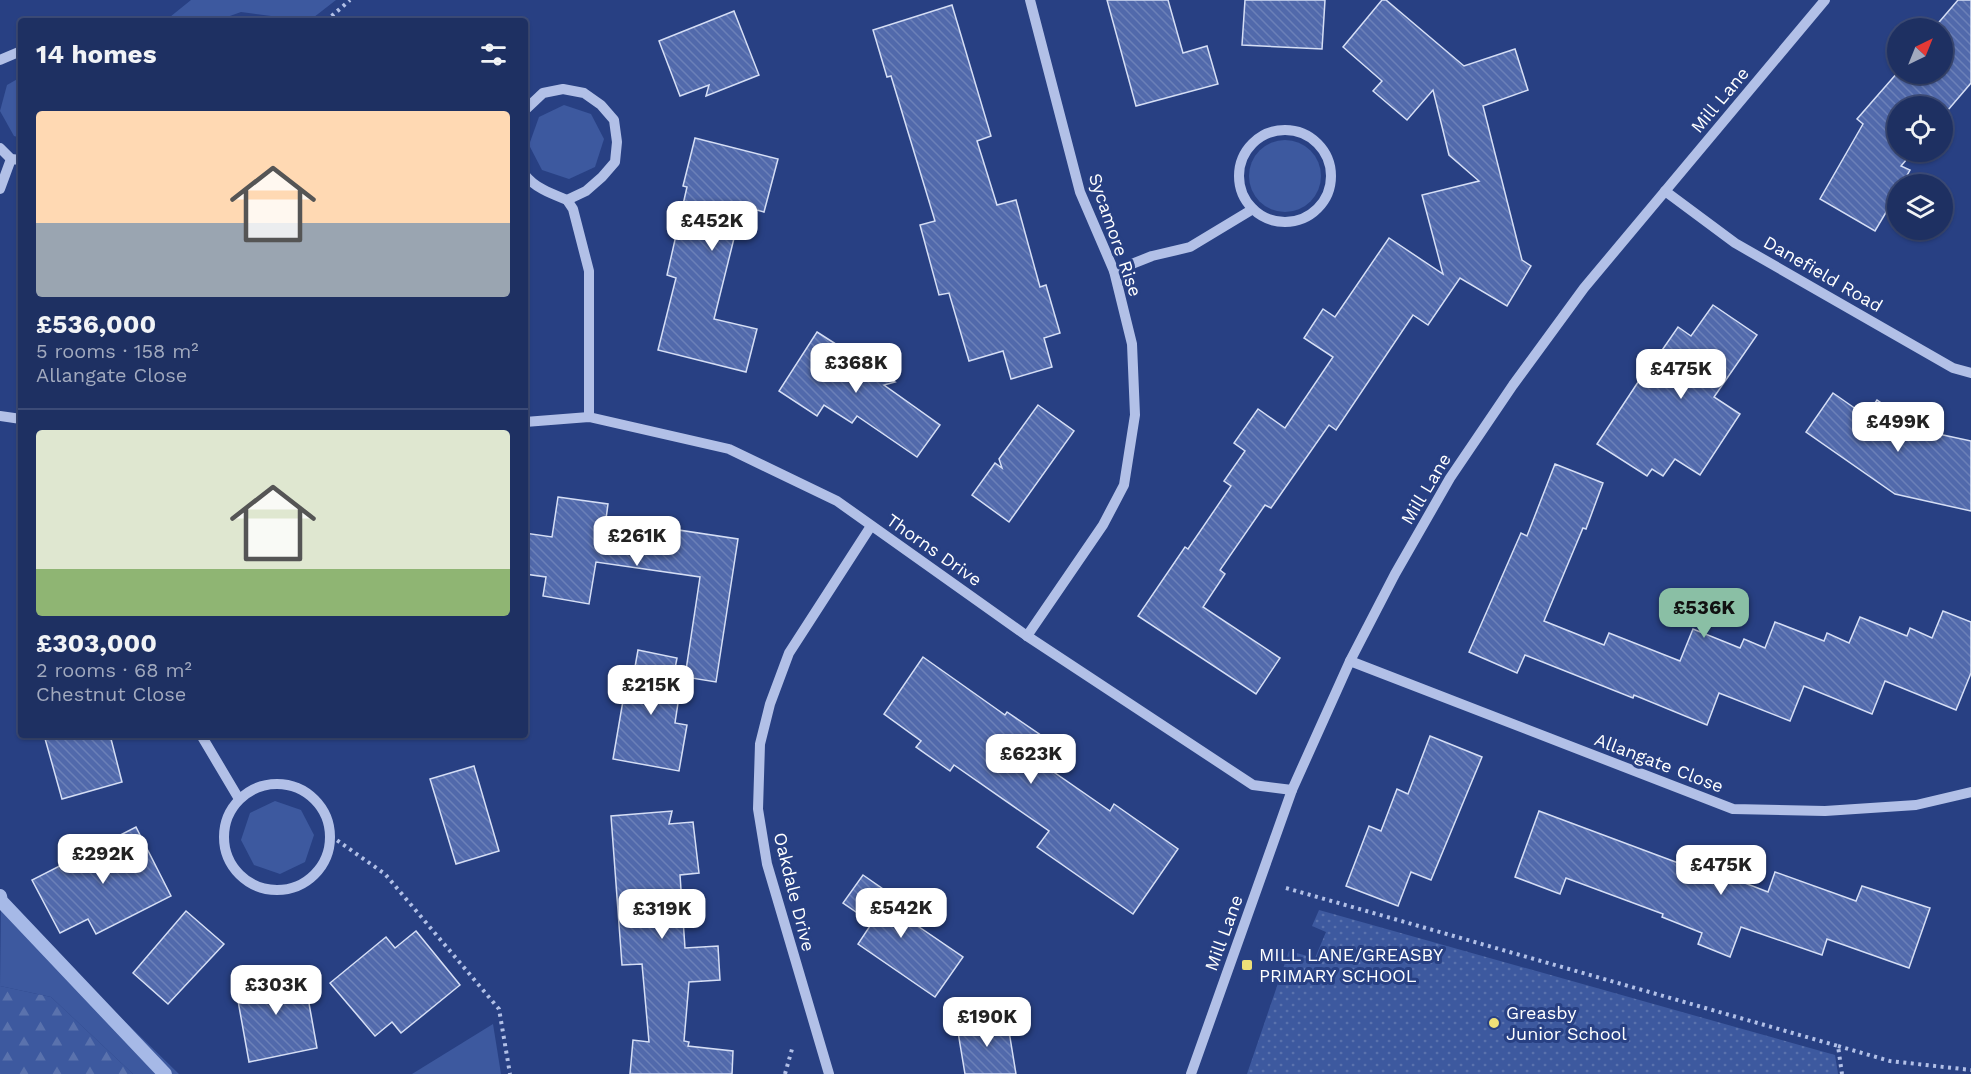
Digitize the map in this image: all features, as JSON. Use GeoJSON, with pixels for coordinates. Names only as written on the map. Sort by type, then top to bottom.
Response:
{"type":"FeatureCollection","features":[{"type":"Feature","properties":{"kind":"street","name":"Sycamore Rise"},"geometry":{"type":"LineString","coordinates":[[1027,636],[1103,525],[1124,485],[1134,415],[1132,344],[1114,272],[1080,192],[1030,0]]}},
{"type":"Feature","properties":{"kind":"street","name":"Mill Lane"},"geometry":{"type":"LineString","coordinates":[[1191,1074],[1292,790],[1350,661],[1395,574],[1450,478],[1513,385],[1584,288],[1825,0]]}},
{"type":"Feature","properties":{"kind":"street"},"geometry":{"type":"LineString","coordinates":[[0,60],[18,52]]}},
{"type":"Feature","properties":{"kind":"street"},"geometry":{"type":"LineString","coordinates":[[528,107],[543,93],[563,89],[584,93],[601,105],[614,120],[617,142],[615,162],[586,191],[567,200]]}},
{"type":"Feature","properties":{"kind":"street"},"geometry":{"type":"LineString","coordinates":[[1288,129],[1304,133],[1317,143],[1327,158],[1331,173],[1329,189],[1322,203],[1310,214],[1282,222],[1266,218],[1253,209],[1244,196],[1239,181],[1240,165],[1252,143],[1272,131],[1288,129]]}},
{"type":"Feature","properties":{"kind":"street"},"geometry":{"type":"LineString","coordinates":[[0,148],[16,159],[0,189]]}},
{"type":"Feature","properties":{"kind":"street"},"geometry":{"type":"LineString","coordinates":[[528,178],[545,192],[567,200],[573,209],[589,271],[589,417]]}},
{"type":"Feature","properties":{"kind":"street","name":"Danefield Road"},"geometry":{"type":"LineString","coordinates":[[1665,190],[1735,243],[1953,368],[1971,373]]}},
{"type":"Feature","properties":{"kind":"street"},"geometry":{"type":"LineString","coordinates":[[1114,272],[1152,256],[1190,247],[1253,209]]}},
{"type":"Feature","properties":{"kind":"street"},"geometry":{"type":"LineString","coordinates":[[0,416],[18,419]]}},
{"type":"Feature","properties":{"kind":"street","name":"Thorns Drive"},"geometry":{"type":"LineString","coordinates":[[528,422],[589,417],[729,449],[837,501],[1027,636],[1253,785],[1292,790]]}},
{"type":"Feature","properties":{"kind":"street","name":"Oakdale Drive"},"geometry":{"type":"LineString","coordinates":[[829,1074],[767,864],[758,809],[760,744],[770,704],[789,653],[871,526]]}},
{"type":"Feature","properties":{"kind":"street","name":"Allangate Close"},"geometry":{"type":"LineString","coordinates":[[1350,661],[1733,810],[1826,811],[1904,806],[1971,792]]}},
{"type":"Feature","properties":{"kind":"street"},"geometry":{"type":"LineString","coordinates":[[203,738],[238,799]]}},
{"type":"Feature","properties":{"kind":"street"},"geometry":{"type":"LineString","coordinates":[[276,783],[297,789],[314,799],[326,815],[330,836],[326,857],[315,874],[298,885],[277,891],[257,886],[239,874],[229,857],[223,837],[228,817],[238,799],[256,789],[276,783]]}},
{"type":"Feature","properties":{"kind":"path"},"geometry":{"type":"LineString","coordinates":[[329,18],[350,0]]}},
{"type":"Feature","properties":{"kind":"path"},"geometry":{"type":"LineString","coordinates":[[330,836],[386,874],[499,1009],[510,1074]]}},
{"type":"Feature","properties":{"kind":"path"},"geometry":{"type":"LineString","coordinates":[[1260,881],[1890,1061],[1971,1070]]}},
{"type":"Feature","properties":{"kind":"path"},"geometry":{"type":"LineString","coordinates":[[1838,1046],[1842,1074]]}},
{"type":"Feature","properties":{"kind":"green space"},"geometry":{"type":"Polygon","coordinates":[[[191,0],[336,0],[313,18],[286,18],[241,12],[224,18],[169,18],[191,0]]]}},
{"type":"Feature","properties":{"kind":"green space"},"geometry":{"type":"Polygon","coordinates":[[[18,79],[18,137],[14,136],[0,111],[7,85],[18,79]]]}},
{"type":"Feature","properties":{"kind":"green space"},"geometry":{"type":"Polygon","coordinates":[[[564,105],[591,114],[604,139],[595,167],[569,179],[542,170],[529,145],[539,117],[564,105]]]}},
{"type":"Feature","properties":{"kind":"green space"},"geometry":{"type":"Polygon","coordinates":[[[1285,140],[1305,146],[1315,156],[1321,176],[1315,196],[1305,206],[1285,212],[1265,206],[1255,196],[1249,176],[1255,156],[1265,146],[1285,140]]]}},
{"type":"Feature","properties":{"kind":"green space"},"geometry":{"type":"Polygon","coordinates":[[[275,801],[301,810],[314,835],[305,862],[280,874],[254,865],[241,840],[250,813],[275,801]]]}},
{"type":"Feature","properties":{"kind":"green space"},"geometry":{"type":"Polygon","coordinates":[[[1,901],[179,1074],[133,1074],[51,997],[0,986],[1,901]]]}},
{"type":"Feature","properties":{"kind":"green space","name":"Greasby Junior School"},"geometry":{"type":"Polygon","coordinates":[[[1319,910],[1835,1055],[1838,1074],[1247,1074],[1289,951],[1315,958],[1326,932],[1312,926],[1319,910]]]}},
{"type":"Feature","properties":{"kind":"green space"},"geometry":{"type":"Polygon","coordinates":[[[0,986],[51,997],[133,1074],[0,1074],[0,986]]]}},
{"type":"Feature","properties":{"kind":"green space"},"geometry":{"type":"Polygon","coordinates":[[[493,1024],[501,1074],[412,1074],[493,1024]]]}},
{"type":"Feature","properties":{"kind":"building"},"geometry":{"type":"Polygon","coordinates":[[[1107,0],[1168,0],[1183,53],[1207,46],[1218,84],[1136,106],[1107,0]]]}},
{"type":"Feature","properties":{"kind":"building"},"geometry":{"type":"Polygon","coordinates":[[[1245,0],[1325,0],[1322,49],[1242,45],[1245,0]]]}},
{"type":"Feature","properties":{"kind":"building"},"geometry":{"type":"Polygon","coordinates":[[[1382,0],[1386,0],[1464,66],[1515,49],[1528,90],[1483,106],[1522,260],[1531,266],[1507,306],[1460,278],[1428,325],[1413,315],[1336,430],[1329,425],[1271,508],[1265,505],[1220,570],[1225,574],[1203,607],[1280,658],[1256,694],[1138,616],[1185,547],[1188,549],[1231,486],[1224,481],[1245,451],[1234,443],[1258,409],[1285,428],[1333,357],[1304,338],[1323,309],[1335,317],[1389,238],[1443,274],[1422,195],[1479,181],[1449,155],[1433,90],[1407,120],[1373,91],[1382,81],[1343,47],[1382,0]]]}},
{"type":"Feature","properties":{"kind":"building"},"geometry":{"type":"Polygon","coordinates":[[[1958,0],[1971,0],[1971,83],[1953,104],[1953,96],[1887,96],[1887,162],[1904,162],[1901,166],[1910,170],[1908,174],[1887,174],[1887,211],[1875,231],[1820,199],[1863,124],[1857,119],[1888,84],[1953,84],[1953,18],[1943,18],[1958,0]]]}},
{"type":"Feature","properties":{"kind":"building"},"geometry":{"type":"Polygon","coordinates":[[[952,5],[991,136],[977,141],[997,205],[1016,200],[1040,287],[1046,285],[1060,333],[1044,338],[1052,367],[1011,379],[1003,351],[969,361],[949,293],[939,295],[920,225],[935,221],[891,76],[887,77],[873,30],[952,5]]]}},
{"type":"Feature","properties":{"kind":"building"},"geometry":{"type":"Polygon","coordinates":[[[734,11],[759,75],[706,96],[709,85],[680,96],[659,41],[734,11]]]}},
{"type":"Feature","properties":{"kind":"building"},"geometry":{"type":"Polygon","coordinates":[[[695,138],[778,159],[764,212],[742,206],[714,319],[757,329],[746,372],[658,350],[676,278],[667,275],[687,187],[683,186],[695,138]]]}},
{"type":"Feature","properties":{"kind":"building"},"geometry":{"type":"Polygon","coordinates":[[[1713,305],[1757,335],[1714,397],[1740,414],[1700,475],[1675,459],[1663,476],[1652,469],[1647,476],[1597,444],[1654,358],[1656,359],[1678,327],[1691,336],[1713,305]]]}},
{"type":"Feature","properties":{"kind":"building"},"geometry":{"type":"Polygon","coordinates":[[[817,332],[895,382],[884,385],[940,425],[917,457],[857,416],[852,423],[824,405],[817,416],[779,391],[817,332]]]}},
{"type":"Feature","properties":{"kind":"building"},"geometry":{"type":"Polygon","coordinates":[[[1833,393],[1866,416],[1877,400],[1920,430],[1971,441],[1971,511],[1895,494],[1806,432],[1833,393]]]}},
{"type":"Feature","properties":{"kind":"building"},"geometry":{"type":"Polygon","coordinates":[[[1038,405],[1074,431],[1009,522],[972,495],[995,463],[1002,468],[999,459],[1038,405]]]}},
{"type":"Feature","properties":{"kind":"building"},"geometry":{"type":"Polygon","coordinates":[[[1555,464],[1603,483],[1586,529],[1583,528],[1544,621],[1604,645],[1609,633],[1680,661],[1693,629],[1740,648],[1744,639],[1765,648],[1775,622],[1824,641],[1827,633],[1849,643],[1860,617],[1907,636],[1910,628],[1932,638],[1943,611],[1971,622],[1971,673],[1956,710],[1885,681],[1872,714],[1804,686],[1790,721],[1719,693],[1707,725],[1525,655],[1517,673],[1469,652],[1521,533],[1527,536],[1555,464]]]}},
{"type":"Feature","properties":{"kind":"building"},"geometry":{"type":"Polygon","coordinates":[[[558,497],[608,504],[606,519],[738,539],[716,682],[685,677],[700,577],[596,562],[589,604],[543,596],[546,577],[528,574],[528,533],[552,537],[558,497]]]}},
{"type":"Feature","properties":{"kind":"building"},"geometry":{"type":"Polygon","coordinates":[[[638,650],[677,658],[671,689],[680,690],[675,723],[687,725],[679,771],[613,759],[626,683],[632,684],[638,650]]]}},
{"type":"Feature","properties":{"kind":"building"},"geometry":{"type":"Polygon","coordinates":[[[923,657],[1005,715],[1007,712],[1045,738],[1032,757],[1110,811],[1114,804],[1178,849],[1133,914],[1037,847],[1049,831],[954,765],[950,771],[916,747],[921,741],[884,714],[923,657]]]}},
{"type":"Feature","properties":{"kind":"building"},"geometry":{"type":"Polygon","coordinates":[[[1430,736],[1482,757],[1431,880],[1411,872],[1398,906],[1346,886],[1369,826],[1381,831],[1397,789],[1408,794],[1430,736]]]}},
{"type":"Feature","properties":{"kind":"building"},"geometry":{"type":"Polygon","coordinates":[[[45,738],[111,738],[122,782],[62,799],[45,738]]]}},
{"type":"Feature","properties":{"kind":"building"},"geometry":{"type":"Polygon","coordinates":[[[474,766],[499,851],[456,864],[430,779],[474,766]]]}},
{"type":"Feature","properties":{"kind":"building"},"geometry":{"type":"Polygon","coordinates":[[[672,811],[669,824],[693,822],[699,873],[680,875],[685,948],[718,946],[720,980],[689,982],[684,1041],[689,1042],[688,1046],[733,1051],[732,1074],[630,1074],[633,1040],[649,1042],[642,964],[622,965],[611,816],[672,811]]]}},
{"type":"Feature","properties":{"kind":"building"},"geometry":{"type":"Polygon","coordinates":[[[1539,811],[1681,864],[1683,859],[1768,892],[1775,872],[1856,901],[1862,886],[1930,908],[1909,968],[1827,939],[1822,955],[1741,927],[1730,957],[1698,944],[1702,933],[1662,917],[1663,914],[1566,878],[1560,894],[1515,877],[1539,811]]]}},
{"type":"Feature","properties":{"kind":"building"},"geometry":{"type":"Polygon","coordinates":[[[136,827],[171,896],[96,934],[88,919],[60,933],[32,880],[136,827]]]}},
{"type":"Feature","properties":{"kind":"building"},"geometry":{"type":"Polygon","coordinates":[[[863,875],[896,898],[890,907],[963,957],[935,997],[858,944],[872,923],[843,903],[863,875]]]}},
{"type":"Feature","properties":{"kind":"building"},"geometry":{"type":"Polygon","coordinates":[[[186,911],[224,944],[168,1004],[133,973],[186,911]]]}},
{"type":"Feature","properties":{"kind":"building"},"geometry":{"type":"Polygon","coordinates":[[[416,931],[460,985],[401,1033],[392,1022],[375,1036],[330,983],[386,937],[395,948],[416,931]]]}},
{"type":"Feature","properties":{"kind":"building"},"geometry":{"type":"Polygon","coordinates":[[[303,970],[317,1048],[249,1062],[235,984],[303,970]]]}},
{"type":"Feature","properties":{"kind":"building"},"geometry":{"type":"Polygon","coordinates":[[[1007,1019],[1016,1074],[965,1074],[957,1026],[1007,1019]]]}},
{"type":"Feature","properties":{"kind":"waterway"},"geometry":{"type":"LineString","coordinates":[[0,896],[1,901],[165,1074]]}},
{"type":"Feature","properties":{"kind":"place","name":"MILL LANE/GREASBY PRIMARY SCHOOL"},"geometry":{"type":"Point","coordinates":[1247,965]}},
{"type":"Feature","properties":{"kind":"place","name":"Greasby Junior School"},"geometry":{"type":"Point","coordinates":[1494,1023]}}]}
